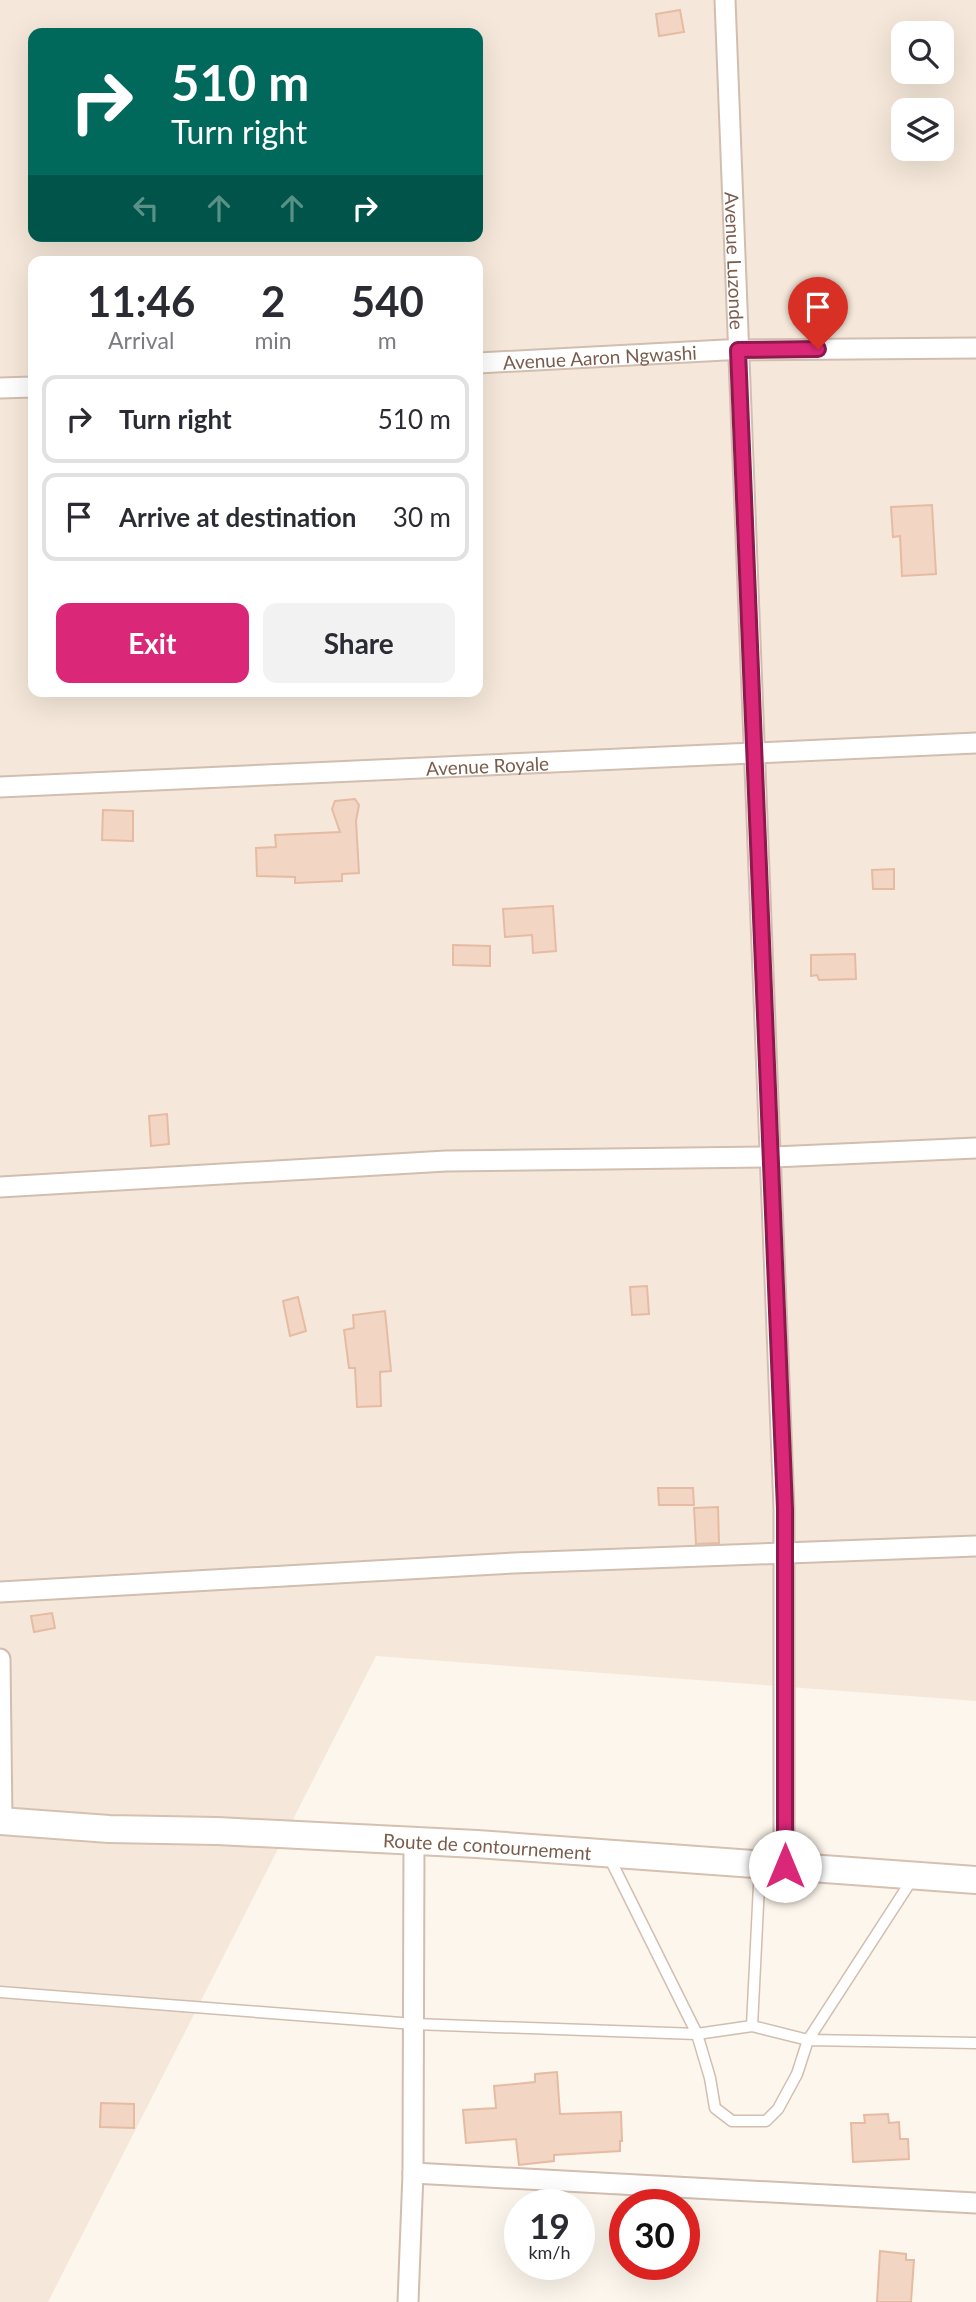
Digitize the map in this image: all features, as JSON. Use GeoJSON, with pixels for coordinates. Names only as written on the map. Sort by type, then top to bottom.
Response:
{"type":"FeatureCollection","features":[{"type":"Feature","properties":{"kind":"street","name":"Avenue Luzonde"},"geometry":{"type":"LineString","coordinates":[[725,0],[785,1555],[772,1865]]}},
{"type":"Feature","properties":{"kind":"street","name":"Avenue Aaron Ngwashi"},"geometry":{"type":"LineString","coordinates":[[483,363],[738,350],[976,348]]}},
{"type":"Feature","properties":{"kind":"street"},"geometry":{"type":"LineString","coordinates":[[0,388],[28,387]]}},
{"type":"Feature","properties":{"kind":"street","name":"Avenue Royale"},"geometry":{"type":"LineString","coordinates":[[0,788],[976,743]]}},
{"type":"Feature","properties":{"kind":"street"},"geometry":{"type":"LineString","coordinates":[[0,1187],[446,1161],[771,1157],[976,1148]]}},
{"type":"Feature","properties":{"kind":"street"},"geometry":{"type":"LineString","coordinates":[[0,1592],[514,1563],[976,1546]]}},
{"type":"Feature","properties":{"kind":"street"},"geometry":{"type":"LineString","coordinates":[[0,1660],[1,1821]]}},
{"type":"Feature","properties":{"kind":"street","name":"Route de contournement"},"geometry":{"type":"LineString","coordinates":[[1,1821],[109,1829],[217,1831],[477,1844],[976,1880]]}},
{"type":"Feature","properties":{"kind":"street"},"geometry":{"type":"LineString","coordinates":[[408,2302],[413,2173],[414,1842]]}},
{"type":"Feature","properties":{"kind":"street"},"geometry":{"type":"LineString","coordinates":[[413,2173],[976,2203]]}},
{"type":"Feature","properties":{"kind":"lane"},"geometry":{"type":"LineString","coordinates":[[607,1854],[697,2034],[710,2078],[715,2108],[732,2121],[766,2120],[778,2109],[797,2074],[808,2040],[915,1876]]}},
{"type":"Feature","properties":{"kind":"lane"},"geometry":{"type":"LineString","coordinates":[[752,2026],[772,1865]]}},
{"type":"Feature","properties":{"kind":"lane"},"geometry":{"type":"LineString","coordinates":[[0,1992],[414,2024],[697,2034],[752,2026],[808,2040],[976,2043]]}},
{"type":"Feature","properties":{"kind":"shaded area"},"geometry":{"type":"Polygon","coordinates":[[[0,0],[976,0],[976,1701],[376,1656],[48,2302],[0,2302],[0,0]]]}},
{"type":"Feature","properties":{"kind":"building"},"geometry":{"type":"Polygon","coordinates":[[[680,10],[684,32],[659,36],[656,14],[680,10]]]}},
{"type":"Feature","properties":{"kind":"building"},"geometry":{"type":"Polygon","coordinates":[[[932,505],[936,574],[902,576],[900,536],[893,537],[891,507],[932,505]]]}},
{"type":"Feature","properties":{"kind":"building"},"geometry":{"type":"Polygon","coordinates":[[[355,799],[359,805],[356,821],[359,873],[342,874],[342,881],[295,883],[295,877],[257,876],[256,848],[276,847],[275,835],[340,832],[332,809],[335,801],[355,799]]]}},
{"type":"Feature","properties":{"kind":"building"},"geometry":{"type":"Polygon","coordinates":[[[103,810],[133,811],[133,841],[102,840],[103,810]]]}},
{"type":"Feature","properties":{"kind":"building"},"geometry":{"type":"Polygon","coordinates":[[[894,869],[894,889],[873,889],[872,870],[894,869]]]}},
{"type":"Feature","properties":{"kind":"building"},"geometry":{"type":"Polygon","coordinates":[[[553,906],[556,951],[533,953],[532,935],[505,937],[503,909],[553,906]]]}},
{"type":"Feature","properties":{"kind":"building"},"geometry":{"type":"Polygon","coordinates":[[[453,945],[490,946],[490,966],[453,965],[453,945]]]}},
{"type":"Feature","properties":{"kind":"building"},"geometry":{"type":"Polygon","coordinates":[[[855,954],[856,979],[819,980],[817,975],[811,976],[811,955],[855,954]]]}},
{"type":"Feature","properties":{"kind":"building"},"geometry":{"type":"Polygon","coordinates":[[[167,1114],[169,1144],[151,1146],[149,1116],[167,1114]]]}},
{"type":"Feature","properties":{"kind":"building"},"geometry":{"type":"Polygon","coordinates":[[[647,1286],[649,1314],[632,1315],[630,1287],[647,1286]]]}},
{"type":"Feature","properties":{"kind":"building"},"geometry":{"type":"Polygon","coordinates":[[[298,1297],[306,1331],[290,1336],[283,1301],[298,1297]]]}},
{"type":"Feature","properties":{"kind":"building"},"geometry":{"type":"Polygon","coordinates":[[[385,1311],[391,1371],[380,1372],[381,1406],[357,1407],[355,1368],[349,1368],[344,1330],[354,1328],[353,1315],[385,1311]]]}},
{"type":"Feature","properties":{"kind":"building"},"geometry":{"type":"Polygon","coordinates":[[[658,1488],[693,1488],[694,1505],[659,1505],[658,1488]]]}},
{"type":"Feature","properties":{"kind":"building"},"geometry":{"type":"Polygon","coordinates":[[[718,1507],[719,1543],[696,1544],[694,1508],[718,1507]]]}},
{"type":"Feature","properties":{"kind":"building"},"geometry":{"type":"Polygon","coordinates":[[[52,1613],[55,1628],[34,1632],[31,1616],[52,1613]]]}},
{"type":"Feature","properties":{"kind":"building"},"geometry":{"type":"Polygon","coordinates":[[[557,2072],[560,2114],[621,2112],[620,2151],[554,2155],[554,2161],[519,2165],[516,2139],[466,2143],[463,2110],[496,2108],[494,2086],[535,2082],[535,2074],[557,2072]]]}},
{"type":"Feature","properties":{"kind":"building"},"geometry":{"type":"Polygon","coordinates":[[[101,2103],[134,2104],[134,2128],[100,2127],[101,2103]]]}},
{"type":"Feature","properties":{"kind":"building"},"geometry":{"type":"Polygon","coordinates":[[[888,2114],[889,2123],[899,2122],[900,2139],[908,2139],[909,2159],[853,2162],[851,2123],[865,2123],[864,2115],[888,2114]]]}},
{"type":"Feature","properties":{"kind":"building"},"geometry":{"type":"Polygon","coordinates":[[[880,2251],[906,2254],[906,2260],[914,2260],[911,2302],[877,2302],[880,2251]]]}},
{"type":"Feature","properties":{"kind":"route"},"geometry":{"type":"LineString","coordinates":[[785,1866],[785,1509],[738,350],[818,349]]}}]}
